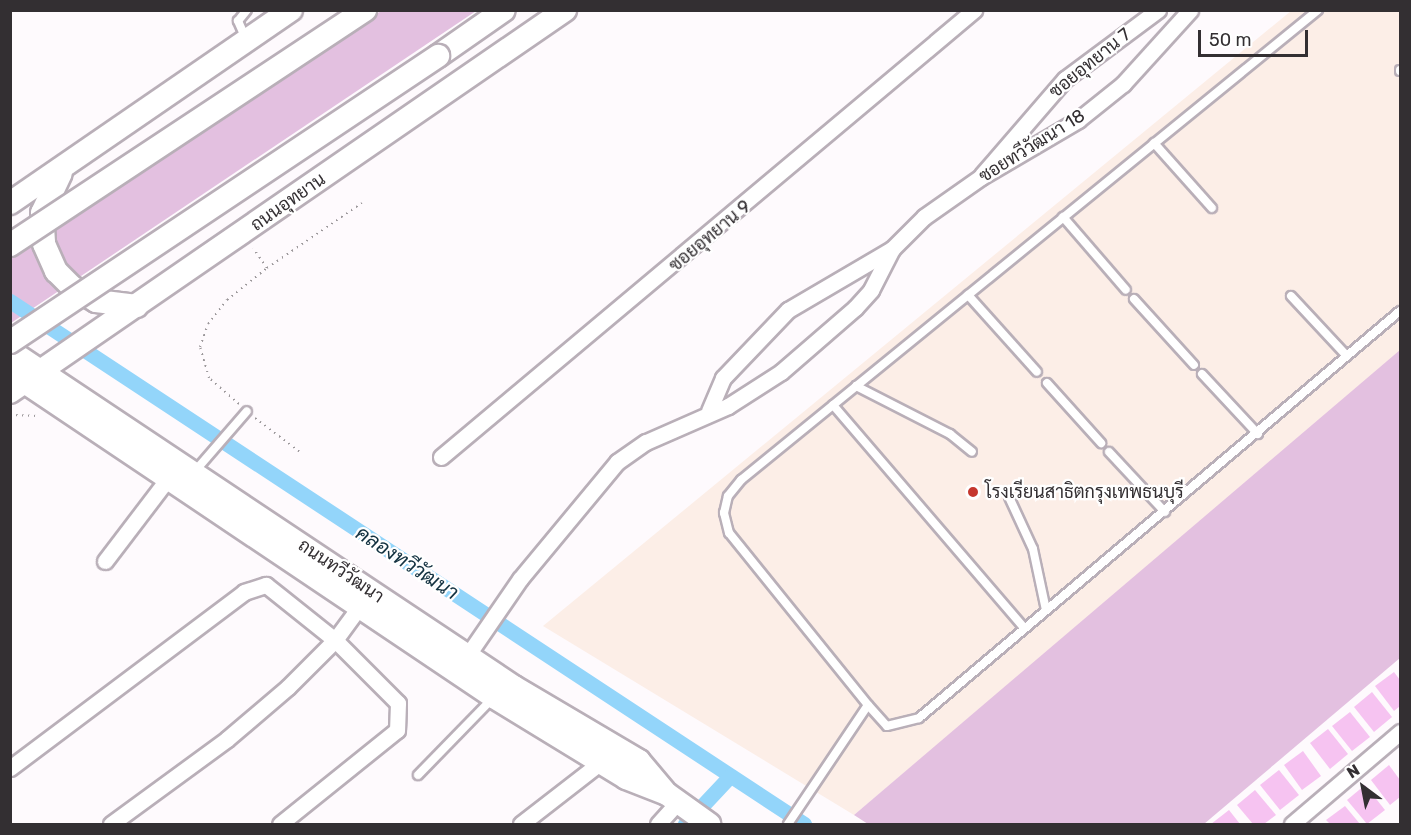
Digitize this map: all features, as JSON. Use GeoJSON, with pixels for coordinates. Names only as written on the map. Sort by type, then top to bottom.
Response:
{"type":"FeatureCollection","features":[{"type":"Feature","properties":{"kind":"main road"},"geometry":{"type":"LineString","coordinates":[[10,203],[291,10]]}},
{"type":"Feature","properties":{"kind":"main road"},"geometry":{"type":"LineString","coordinates":[[10,245],[365,10]]}},
{"type":"Feature","properties":{"kind":"main road","name":"ถนนอุทยาน"},"geometry":{"type":"LineString","coordinates":[[10,342],[504,10]]}},
{"type":"Feature","properties":{"kind":"main road","name":"ถนนอุทยาน"},"geometry":{"type":"LineString","coordinates":[[27,376],[128,312],[565,10]]}},
{"type":"Feature","properties":{"kind":"main road"},"geometry":{"type":"LineString","coordinates":[[65,166],[52,183],[42,213],[44,244],[56,271],[72,287],[96,301],[128,312]]}},
{"type":"Feature","properties":{"kind":"main road","name":"ถนนทวีวัฒนา"},"geometry":{"type":"LineString","coordinates":[[10,351],[27,376],[169,477],[494,697],[601,762],[689,810]]}},
{"type":"Feature","properties":{"kind":"main road","name":"ถนนทวีวัฒนา"},"geometry":{"type":"LineString","coordinates":[[27,376],[199,467],[468,656],[639,761],[689,810]]}},
{"type":"Feature","properties":{"kind":"street","name":"ซอยอุทยาน 9"},"geometry":{"type":"LineString","coordinates":[[441,457],[975,10]]}},
{"type":"Feature","properties":{"kind":"street","name":"ซอยอุทยาน 7"},"geometry":{"type":"LineString","coordinates":[[981,177],[1065,79],[1158,10]]}},
{"type":"Feature","properties":{"kind":"street","name":"ซอยทวีวัฒนา 18"},"geometry":{"type":"LineString","coordinates":[[709,411],[723,378],[788,310],[892,249],[924,217],[981,177],[1016,160],[1087,113],[1123,84],[1190,10]]}},
{"type":"Feature","properties":{"kind":"street","name":"ซอยทวีวัฒนา 18"},"geometry":{"type":"LineString","coordinates":[[468,656],[520,579],[617,462],[709,411],[744,397],[815,344],[871,290],[892,249]]}},
{"type":"Feature","properties":{"kind":"street"},"geometry":{"type":"LineString","coordinates":[[105,561],[169,477]]}},
{"type":"Feature","properties":{"kind":"street"},"geometry":{"type":"LineString","coordinates":[[10,768],[244,592],[266,585],[335,640],[398,703],[397,730],[280,825]]}},
{"type":"Feature","properties":{"kind":"street"},"geometry":{"type":"LineString","coordinates":[[111,825],[227,739],[335,640],[360,606]]}},
{"type":"Feature","properties":{"kind":"street"},"geometry":{"type":"LineString","coordinates":[[1292,825],[1401,732]]}},
{"type":"Feature","properties":{"kind":"street"},"geometry":{"type":"LineString","coordinates":[[521,825],[601,762]]}},
{"type":"Feature","properties":{"kind":"street"},"geometry":{"type":"LineString","coordinates":[[658,825],[689,810]]}},
{"type":"Feature","properties":{"kind":"lane"},"geometry":{"type":"LineString","coordinates":[[247,10],[237,21],[247,41]]}},
{"type":"Feature","properties":{"kind":"lane"},"geometry":{"type":"LineString","coordinates":[[1318,10],[741,480],[728,495],[724,513],[729,533],[887,726],[919,718],[1401,311]]}},
{"type":"Feature","properties":{"kind":"lane"},"geometry":{"type":"LineString","coordinates":[[1154,143],[1212,208]]}},
{"type":"Feature","properties":{"kind":"lane"},"geometry":{"type":"LineString","coordinates":[[1063,218],[1126,290]]}},
{"type":"Feature","properties":{"kind":"lane"},"geometry":{"type":"LineString","coordinates":[[968,295],[1037,372]]}},
{"type":"Feature","properties":{"kind":"lane"},"geometry":{"type":"LineString","coordinates":[[1291,296],[1347,356]]}},
{"type":"Feature","properties":{"kind":"lane"},"geometry":{"type":"LineString","coordinates":[[1134,299],[1194,365]]}},
{"type":"Feature","properties":{"kind":"lane"},"geometry":{"type":"LineString","coordinates":[[1202,374],[1258,434]]}},
{"type":"Feature","properties":{"kind":"lane"},"geometry":{"type":"LineString","coordinates":[[1047,383],[1101,443]]}},
{"type":"Feature","properties":{"kind":"lane"},"geometry":{"type":"LineString","coordinates":[[856,386],[950,434],[972,452]]}},
{"type":"Feature","properties":{"kind":"lane"},"geometry":{"type":"LineString","coordinates":[[832,405],[1024,628]]}},
{"type":"Feature","properties":{"kind":"lane"},"geometry":{"type":"LineString","coordinates":[[199,467],[247,411]]}},
{"type":"Feature","properties":{"kind":"lane"},"geometry":{"type":"LineString","coordinates":[[1109,452],[1165,512]]}},
{"type":"Feature","properties":{"kind":"lane"},"geometry":{"type":"LineString","coordinates":[[1009,497],[1033,549],[1046,610]]}},
{"type":"Feature","properties":{"kind":"lane"},"geometry":{"type":"LineString","coordinates":[[418,775],[494,697]]}},
{"type":"Feature","properties":{"kind":"lane"},"geometry":{"type":"LineString","coordinates":[[788,825],[868,705]]}},
{"type":"Feature","properties":{"kind":"path"},"geometry":{"type":"LineString","coordinates":[[300,452],[247,411],[210,378],[200,347],[208,324],[227,300],[267,268],[362,203]]}},
{"type":"Feature","properties":{"kind":"path"},"geometry":{"type":"LineString","coordinates":[[243,233],[267,268]]}},
{"type":"Feature","properties":{"kind":"path"},"geometry":{"type":"LineString","coordinates":[[10,415],[38,416]]}},
{"type":"Feature","properties":{"kind":"shaded area"},"geometry":{"type":"Polygon","coordinates":[[[381,11],[476,11],[11,323],[11,258],[381,11]]]}},
{"type":"Feature","properties":{"kind":"shaded area","name":"โรงเรียนสาธิตกรุงเทพธนบุรี"},"geometry":{"type":"Polygon","coordinates":[[[1291,11],[1400,11],[1400,357],[854,815],[543,626],[1291,11]]]}},
{"type":"Feature","properties":{"kind":"shaded area"},"geometry":{"type":"Polygon","coordinates":[[[1400,350],[1400,658],[1204,824],[868,824],[854,815],[1400,350]]]}},
{"type":"Feature","properties":{"kind":"building"},"geometry":{"type":"Polygon","coordinates":[[[1394,672],[1400,680],[1400,706],[1394,711],[1375,686],[1394,672]]]}},
{"type":"Feature","properties":{"kind":"building"},"geometry":{"type":"Polygon","coordinates":[[[1372,692],[1392,717],[1374,732],[1354,707],[1372,692]]]}},
{"type":"Feature","properties":{"kind":"building"},"geometry":{"type":"Polygon","coordinates":[[[1350,712],[1370,737],[1352,751],[1332,726],[1350,712]]]}},
{"type":"Feature","properties":{"kind":"building"},"geometry":{"type":"Polygon","coordinates":[[[1328,729],[1348,754],[1330,769],[1310,743],[1328,729]]]}},
{"type":"Feature","properties":{"kind":"building"},"geometry":{"type":"Polygon","coordinates":[[[1303,751],[1321,776],[1302,790],[1284,765],[1303,751]]]}},
{"type":"Feature","properties":{"kind":"building"},"geometry":{"type":"Polygon","coordinates":[[[1389,765],[1400,780],[1400,797],[1390,805],[1371,780],[1389,765]]]}},
{"type":"Feature","properties":{"kind":"building"},"geometry":{"type":"Polygon","coordinates":[[[1279,770],[1299,795],[1280,810],[1260,785],[1279,770]]]}},
{"type":"Feature","properties":{"kind":"building"},"geometry":{"type":"Polygon","coordinates":[[[1365,785],[1385,810],[1367,824],[1347,800],[1365,785]]]}},
{"type":"Feature","properties":{"kind":"building"},"geometry":{"type":"Polygon","coordinates":[[[1255,790],[1276,815],[1264,824],[1253,824],[1237,805],[1255,790]]]}},
{"type":"Feature","properties":{"kind":"building"},"geometry":{"type":"Polygon","coordinates":[[[1345,806],[1360,824],[1330,824],[1326,820],[1345,806]]]}},
{"type":"Feature","properties":{"kind":"building"},"geometry":{"type":"Polygon","coordinates":[[[1229,810],[1240,824],[1211,824],[1229,810]]]}},
{"type":"Feature","properties":{"kind":"waterway","name":"คลองทวีวัฒนา"},"geometry":{"type":"LineString","coordinates":[[10,301],[804,824]]}},
{"type":"Feature","properties":{"kind":"waterway"},"geometry":{"type":"LineString","coordinates":[[685,824],[730,776]]}},
{"type":"Feature","properties":{"kind":"place","name":"โรงเรียนสาธิตกรุงเทพธนบุรี"},"geometry":{"type":"Point","coordinates":[973,492]}}]}
